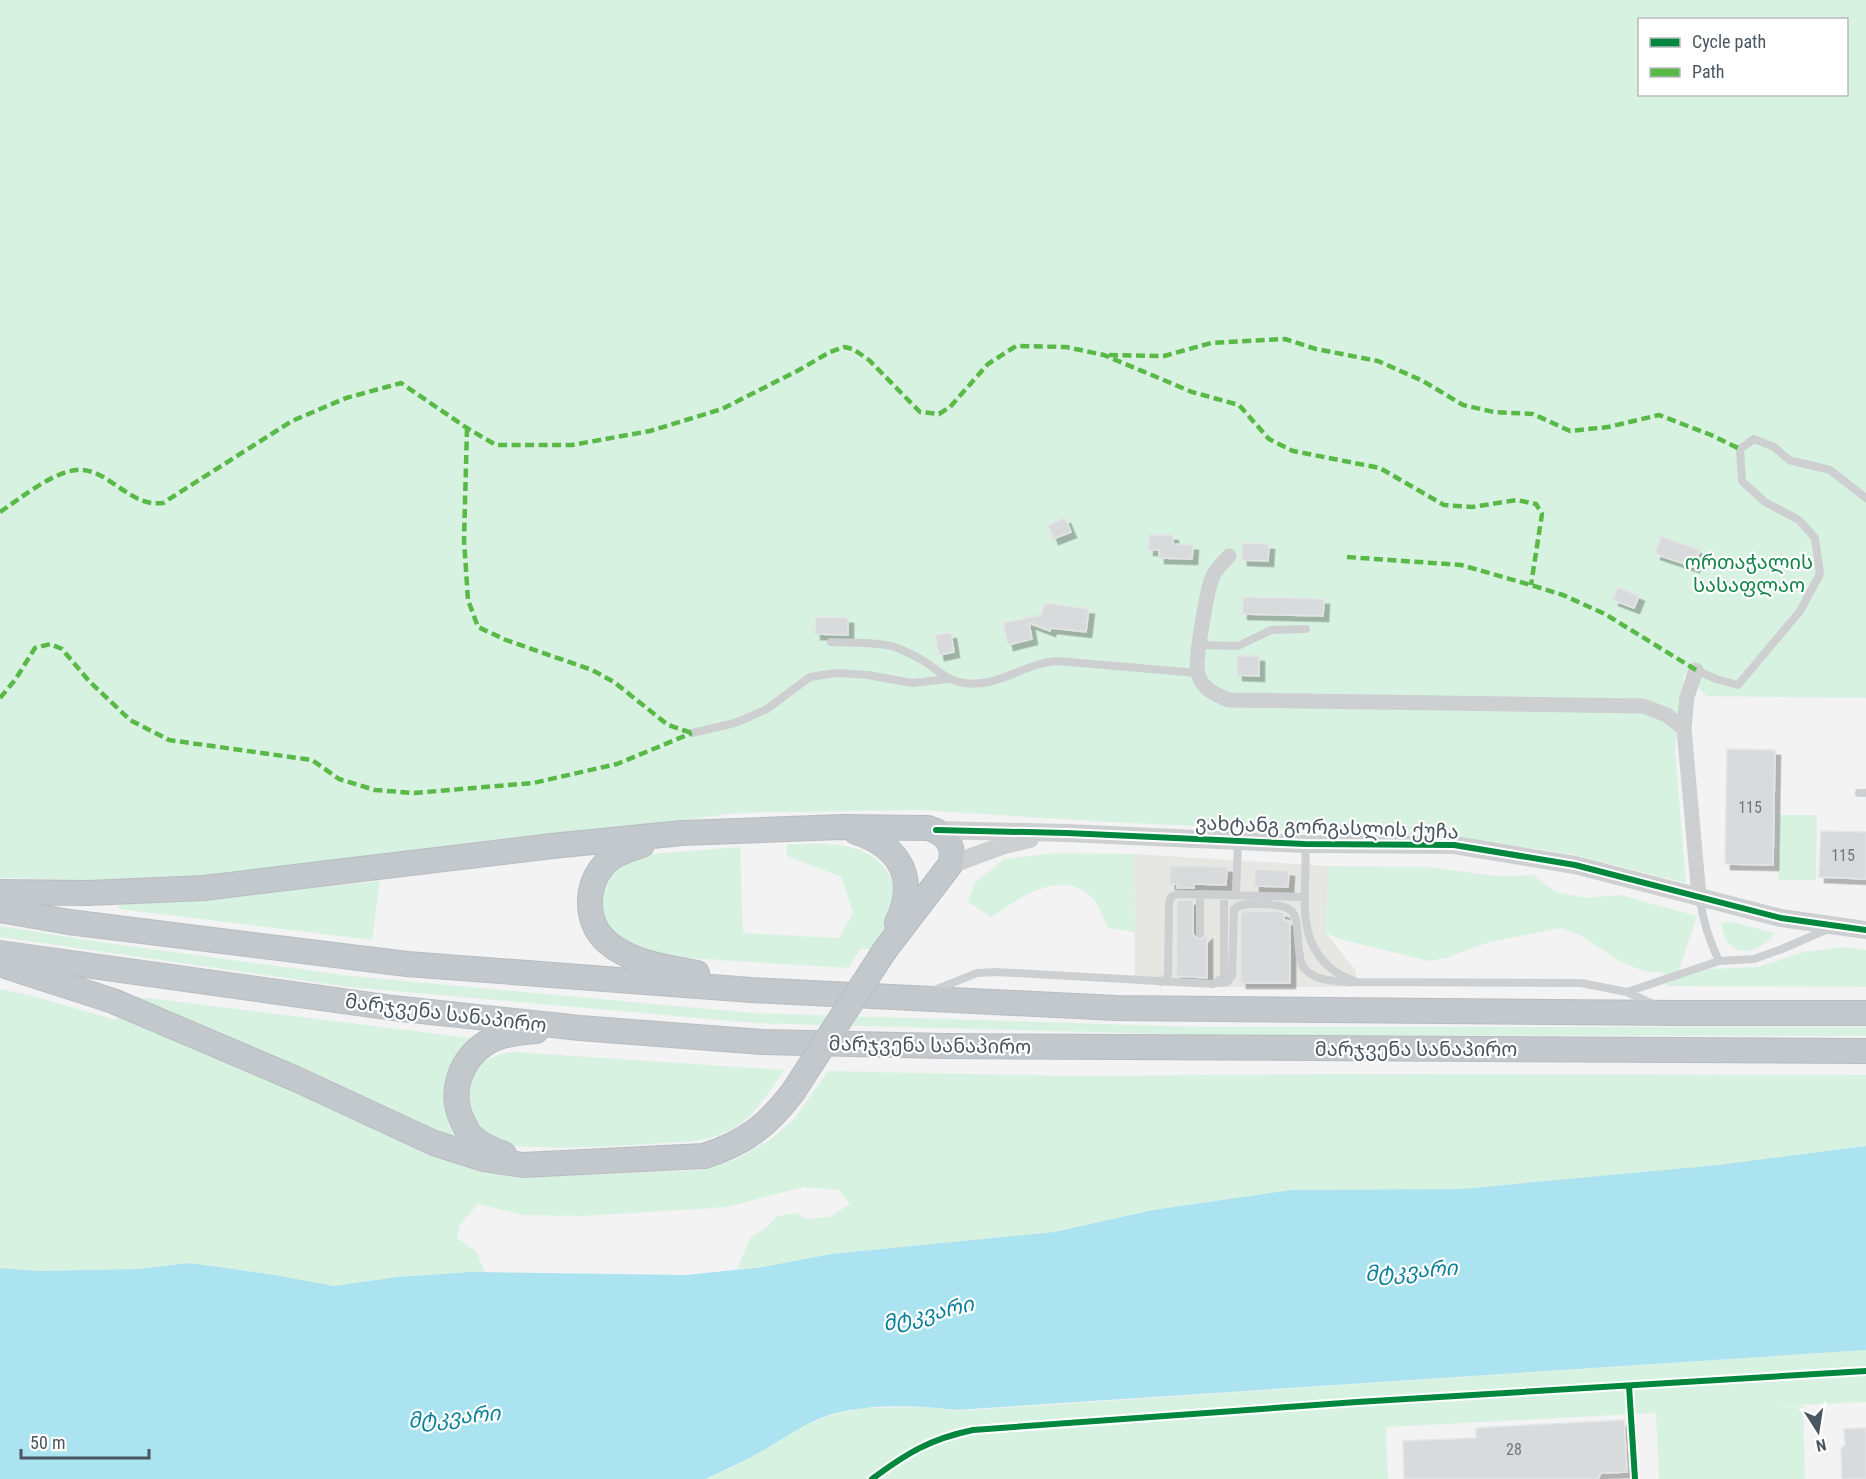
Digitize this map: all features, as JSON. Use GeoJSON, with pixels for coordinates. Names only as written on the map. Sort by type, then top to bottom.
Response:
{"type":"FeatureCollection","features":[{"type":"Feature","properties":{"kind":"highway"},"geometry":{"type":"LineString","coordinates":[[841,828],[871,837],[882,844],[900,866],[919,882],[932,882],[944,872]]}},
{"type":"Feature","properties":{"kind":"highway"},"geometry":{"type":"LineString","coordinates":[[0,892],[88,893],[204,888],[552,846],[682,833],[841,828],[928,830],[944,836],[950,844],[952,855],[944,872],[885,950],[780,1109],[759,1130],[727,1149],[704,1156],[524,1165],[483,1160],[434,1143],[296,1079],[113,1001],[0,964]]}},
{"type":"Feature","properties":{"kind":"highway"},"geometry":{"type":"LineString","coordinates":[[885,950],[906,901],[907,891],[900,866],[900,844],[908,833],[928,830]]}},
{"type":"Feature","properties":{"kind":"highway"},"geometry":{"type":"LineString","coordinates":[[682,833],[633,848],[611,858],[598,874],[591,891],[589,907],[593,924],[605,941],[626,955],[651,964],[712,976],[751,990]]}},
{"type":"Feature","properties":{"kind":"highway","name":"მარჯვენა სანაპირო"},"geometry":{"type":"LineString","coordinates":[[0,910],[80,924],[407,964],[751,990],[1116,1008],[1866,1013]]}},
{"type":"Feature","properties":{"kind":"highway","name":"მარჯვენა სანაპირო"},"geometry":{"type":"LineString","coordinates":[[0,953],[393,1008],[580,1028],[762,1042],[933,1046],[1866,1051]]}},
{"type":"Feature","properties":{"kind":"highway"},"geometry":{"type":"LineString","coordinates":[[556,1163],[503,1154],[486,1147],[469,1134],[457,1108],[457,1083],[467,1061],[487,1043],[515,1032],[580,1028]]}},
{"type":"Feature","properties":{"kind":"street"},"geometry":{"type":"LineString","coordinates":[[1228,556],[1212,575],[1204,610],[1197,673],[1211,693],[1229,700],[1643,706],[1667,715],[1684,729]]}},
{"type":"Feature","properties":{"kind":"street"},"geometry":{"type":"LineString","coordinates":[[1696,670],[1687,696],[1684,729],[1699,896]]}},
{"type":"Feature","properties":{"kind":"street"},"geometry":{"type":"LineString","coordinates":[[928,830],[1067,833]]}},
{"type":"Feature","properties":{"kind":"street"},"geometry":{"type":"LineString","coordinates":[[944,872],[1004,845],[1067,833]]}},
{"type":"Feature","properties":{"kind":"street","name":"ვახტანგ გორგასლის ქუჩა"},"geometry":{"type":"LineString","coordinates":[[1067,833],[1238,842],[1454,845],[1575,865],[1781,918],[1866,930]]}},
{"type":"Feature","properties":{"kind":"lane"},"geometry":{"type":"LineString","coordinates":[[1696,670],[1716,680],[1738,685],[1800,611],[1820,574],[1815,538],[1799,520],[1765,502],[1742,481],[1740,449],[1754,439],[1774,447],[1789,460],[1830,470],[1866,498]]}},
{"type":"Feature","properties":{"kind":"lane"},"geometry":{"type":"LineString","coordinates":[[1200,645],[1238,646],[1271,630],[1306,629]]}},
{"type":"Feature","properties":{"kind":"lane"},"geometry":{"type":"LineString","coordinates":[[831,642],[892,645],[923,661],[948,679]]}},
{"type":"Feature","properties":{"kind":"lane"},"geometry":{"type":"LineString","coordinates":[[692,734],[735,723],[767,709],[810,677],[836,673],[868,675],[912,683],[948,679],[981,684],[1017,674],[1046,662],[1056,661],[1197,673]]}},
{"type":"Feature","properties":{"kind":"lane"},"geometry":{"type":"LineString","coordinates":[[1236,895],[1238,842]]}},
{"type":"Feature","properties":{"kind":"lane"},"geometry":{"type":"LineString","coordinates":[[1305,844],[1304,920],[1309,938],[1320,956],[1335,971],[1357,982]]}},
{"type":"Feature","properties":{"kind":"lane"},"geometry":{"type":"LineString","coordinates":[[1161,982],[1167,978],[1168,973],[1171,897],[1177,894],[1200,894],[1304,897]]}},
{"type":"Feature","properties":{"kind":"lane"},"geometry":{"type":"LineString","coordinates":[[1200,894],[1200,934]]}},
{"type":"Feature","properties":{"kind":"lane"},"geometry":{"type":"LineString","coordinates":[[1213,984],[1224,977],[1224,895]]}},
{"type":"Feature","properties":{"kind":"lane"},"geometry":{"type":"LineString","coordinates":[[1699,896],[1709,941],[1719,961]]}},
{"type":"Feature","properties":{"kind":"lane"},"geometry":{"type":"LineString","coordinates":[[915,998],[977,973],[996,972],[1161,982],[1199,981],[1213,984],[1227,982],[1232,976],[1234,909],[1238,905],[1282,904],[1292,909],[1296,919],[1300,959],[1303,967],[1322,979],[1357,982],[1581,984],[1627,992],[1675,1013]]}},
{"type":"Feature","properties":{"kind":"lane"},"geometry":{"type":"LineString","coordinates":[[1627,992],[1719,961],[1754,959],[1835,926]]}},
{"type":"Feature","properties":{"kind":"shaded area"},"geometry":{"type":"Polygon","coordinates":[[[1134,854],[1329,866],[1326,933],[1356,971],[1356,987],[1189,987],[1135,984],[1134,854]]]}},
{"type":"Feature","properties":{"kind":"green space","name":"ორთაჭალის სასაფლაო"},"geometry":{"type":"Polygon","coordinates":[[[0,0],[1866,0],[1866,698],[1707,696],[1684,674],[1675,750],[1686,883],[1570,854],[1463,838],[1108,822],[919,810],[736,813],[225,881],[0,878],[0,0]]]}},
{"type":"Feature","properties":{"kind":"green space"},"geometry":{"type":"Polygon","coordinates":[[[1779,815],[1817,815],[1816,880],[1778,880],[1779,815]]]}},
{"type":"Feature","properties":{"kind":"green space"},"geometry":{"type":"Polygon","coordinates":[[[787,844],[829,844],[856,849],[879,861],[890,877],[895,896],[890,922],[875,949],[861,949],[848,968],[655,956],[641,953],[596,923],[602,876],[637,855],[740,847],[743,933],[839,938],[853,913],[842,877],[787,856],[787,844]]]}},
{"type":"Feature","properties":{"kind":"green space"},"geometry":{"type":"Polygon","coordinates":[[[1056,853],[1134,854],[1135,932],[1108,928],[1098,906],[1089,895],[1077,888],[1065,885],[1039,889],[991,917],[968,902],[975,883],[1004,859],[1056,853]]]}},
{"type":"Feature","properties":{"kind":"green space"},"geometry":{"type":"Polygon","coordinates":[[[1329,866],[1428,867],[1496,876],[1533,875],[1556,892],[1586,898],[1620,895],[1697,916],[1679,970],[1757,967],[1804,952],[1844,947],[1866,950],[1866,987],[1667,986],[1663,973],[1644,971],[1623,963],[1580,935],[1561,928],[1489,942],[1446,958],[1429,961],[1343,940],[1325,933],[1329,866]]]}},
{"type":"Feature","properties":{"kind":"green space"},"geometry":{"type":"Polygon","coordinates":[[[380,881],[372,940],[119,909],[118,903],[189,901],[380,881]]]}},
{"type":"Feature","properties":{"kind":"green space"},"geometry":{"type":"Polygon","coordinates":[[[1732,922],[1775,933],[1760,947],[1743,951],[1735,949],[1724,935],[1721,923],[1732,922]]]}},
{"type":"Feature","properties":{"kind":"green space"},"geometry":{"type":"Polygon","coordinates":[[[0,926],[99,942],[351,976],[752,1013],[1199,1027],[1866,1027],[1866,1036],[1202,1035],[755,1023],[349,987],[0,937],[0,926]]]}},
{"type":"Feature","properties":{"kind":"green space"},"geometry":{"type":"Polygon","coordinates":[[[0,989],[116,1020],[118,1012],[479,1168],[520,1178],[701,1170],[736,1159],[770,1140],[795,1118],[828,1071],[1071,1076],[1866,1075],[1866,1146],[1718,1165],[1461,1189],[1291,1190],[1153,1210],[1054,1232],[831,1254],[763,1267],[737,1269],[750,1238],[766,1228],[777,1216],[797,1213],[807,1219],[830,1217],[850,1204],[839,1190],[803,1187],[727,1207],[585,1216],[523,1215],[478,1204],[459,1226],[457,1238],[476,1251],[485,1272],[397,1277],[334,1286],[190,1263],[137,1269],[39,1271],[0,1268],[0,989]]]}},
{"type":"Feature","properties":{"kind":"green space"},"geometry":{"type":"Polygon","coordinates":[[[124,995],[470,1038],[474,1041],[460,1054],[467,1146],[124,995]]]}},
{"type":"Feature","properties":{"kind":"green space"},"geometry":{"type":"Polygon","coordinates":[[[514,1052],[784,1070],[749,1117],[727,1132],[713,1137],[695,1141],[618,1146],[551,1148],[521,1146],[497,1143],[482,1137],[465,1109],[470,1072],[484,1055],[487,1060],[514,1052]]]}},
{"type":"Feature","properties":{"kind":"green space"},"geometry":{"type":"Polygon","coordinates":[[[1866,1350],[1866,1402],[1763,1407],[1803,1406],[1805,1479],[1659,1479],[1656,1413],[1386,1427],[1388,1479],[705,1479],[735,1466],[790,1433],[824,1417],[861,1408],[932,1407],[956,1411],[1866,1350]]]}},
{"type":"Feature","properties":{"kind":"water","name":"მტკვარი"},"geometry":{"type":"Polygon","coordinates":[[[1866,1146],[1866,1350],[956,1410],[907,1406],[872,1407],[838,1412],[816,1420],[752,1457],[705,1479],[0,1479],[0,1268],[39,1271],[137,1269],[190,1263],[334,1286],[397,1277],[472,1272],[686,1275],[763,1267],[831,1254],[1054,1232],[1153,1210],[1291,1190],[1461,1189],[1718,1165],[1866,1146]]]}},
{"type":"Feature","properties":{"kind":"building"},"geometry":{"type":"Polygon","coordinates":[[[1065,518],[1071,532],[1053,539],[1048,525],[1065,518]]]}},
{"type":"Feature","properties":{"kind":"building"},"geometry":{"type":"Polygon","coordinates":[[[1149,535],[1173,535],[1173,544],[1193,545],[1192,559],[1159,558],[1159,550],[1148,550],[1149,535]]]}},
{"type":"Feature","properties":{"kind":"building"},"geometry":{"type":"Polygon","coordinates":[[[1661,536],[1700,550],[1694,567],[1655,554],[1661,536]]]}},
{"type":"Feature","properties":{"kind":"building"},"geometry":{"type":"Polygon","coordinates":[[[1242,543],[1269,544],[1268,561],[1242,560],[1242,543]]]}},
{"type":"Feature","properties":{"kind":"building"},"geometry":{"type":"Polygon","coordinates":[[[1618,587],[1639,596],[1634,608],[1613,600],[1618,587]]]}},
{"type":"Feature","properties":{"kind":"building"},"geometry":{"type":"Polygon","coordinates":[[[1243,597],[1324,599],[1323,616],[1242,614],[1243,597]]]}},
{"type":"Feature","properties":{"kind":"building"},"geometry":{"type":"Polygon","coordinates":[[[1045,603],[1089,609],[1086,632],[1051,628],[1050,631],[1029,623],[1032,639],[1008,645],[1003,623],[1041,615],[1045,603]]]}},
{"type":"Feature","properties":{"kind":"building"},"geometry":{"type":"Polygon","coordinates":[[[816,617],[848,618],[848,635],[815,634],[816,617]]]}},
{"type":"Feature","properties":{"kind":"building"},"geometry":{"type":"Polygon","coordinates":[[[951,633],[954,652],[939,655],[935,635],[951,633]]]}},
{"type":"Feature","properties":{"kind":"building"},"geometry":{"type":"Polygon","coordinates":[[[1237,656],[1259,656],[1259,676],[1237,675],[1237,656]]]}},
{"type":"Feature","properties":{"kind":"building"},"geometry":{"type":"Polygon","coordinates":[[[1727,749],[1775,750],[1773,865],[1725,864],[1727,749]]]}},
{"type":"Feature","properties":{"kind":"building"},"geometry":{"type":"Polygon","coordinates":[[[1821,831],[1866,832],[1866,879],[1819,877],[1821,831]]]}},
{"type":"Feature","properties":{"kind":"building"},"geometry":{"type":"Polygon","coordinates":[[[1170,866],[1227,867],[1226,885],[1194,884],[1194,888],[1177,888],[1177,884],[1170,884],[1170,866]]]}},
{"type":"Feature","properties":{"kind":"building"},"geometry":{"type":"Polygon","coordinates":[[[1255,869],[1289,871],[1288,887],[1254,886],[1255,869]]]}},
{"type":"Feature","properties":{"kind":"building"},"geometry":{"type":"Polygon","coordinates":[[[1178,900],[1193,900],[1193,934],[1202,939],[1207,934],[1207,978],[1176,976],[1178,900]]]}},
{"type":"Feature","properties":{"kind":"building"},"geometry":{"type":"Polygon","coordinates":[[[1277,911],[1284,913],[1284,920],[1290,921],[1290,983],[1241,983],[1241,912],[1277,911]]]}},
{"type":"Feature","properties":{"kind":"building"},"geometry":{"type":"Polygon","coordinates":[[[1624,1420],[1627,1472],[1601,1473],[1598,1479],[1404,1479],[1403,1441],[1476,1438],[1476,1428],[1624,1420]]]}},
{"type":"Feature","properties":{"kind":"building"},"geometry":{"type":"Polygon","coordinates":[[[1866,1428],[1866,1479],[1842,1479],[1841,1448],[1845,1445],[1844,1429],[1866,1428]]]}},
{"type":"Feature","properties":{"kind":"marked path"},"geometry":{"type":"LineString","coordinates":[[1109,355],[1164,356],[1211,343],[1285,339],[1316,349],[1378,361],[1423,381],[1463,405],[1494,412],[1533,414],[1570,431],[1608,427],[1659,415],[1740,449]]}},
{"type":"Feature","properties":{"kind":"marked path"},"geometry":{"type":"LineString","coordinates":[[0,512],[40,485],[62,473],[73,470],[93,472],[141,500],[163,503],[292,421],[346,398],[401,383],[496,445],[572,445],[650,431],[722,409],[830,352],[844,347],[853,349],[869,360],[920,412],[939,414],[950,407],[988,364],[1016,346],[1066,347],[1104,355],[1192,392],[1239,405],[1269,439],[1293,451],[1380,468],[1444,505],[1472,507],[1517,500],[1536,504],[1542,514],[1531,585]]}},
{"type":"Feature","properties":{"kind":"marked path"},"geometry":{"type":"LineString","coordinates":[[467,428],[464,540],[468,600],[478,627],[506,640],[592,670],[614,682],[668,725],[692,733]]}},
{"type":"Feature","properties":{"kind":"marked path"},"geometry":{"type":"LineString","coordinates":[[1347,557],[1461,565],[1563,595],[1605,614],[1696,670]]}},
{"type":"Feature","properties":{"kind":"marked path"},"geometry":{"type":"LineString","coordinates":[[0,698],[15,680],[35,648],[50,644],[62,649],[89,681],[130,720],[169,740],[312,760],[339,779],[375,790],[414,793],[533,783],[617,764],[692,733]]}},
{"type":"Feature","properties":{"kind":"cycle path"},"geometry":{"type":"LineString","coordinates":[[936,830],[1067,833],[1305,844],[1454,845],[1575,865],[1781,918],[1866,930]]}},
{"type":"Feature","properties":{"kind":"cycle path"},"geometry":{"type":"LineString","coordinates":[[872,1479],[920,1448],[973,1430],[1357,1402],[1866,1371]]}},
{"type":"Feature","properties":{"kind":"cycle path"},"geometry":{"type":"LineString","coordinates":[[1629,1386],[1635,1479]]}}]}
